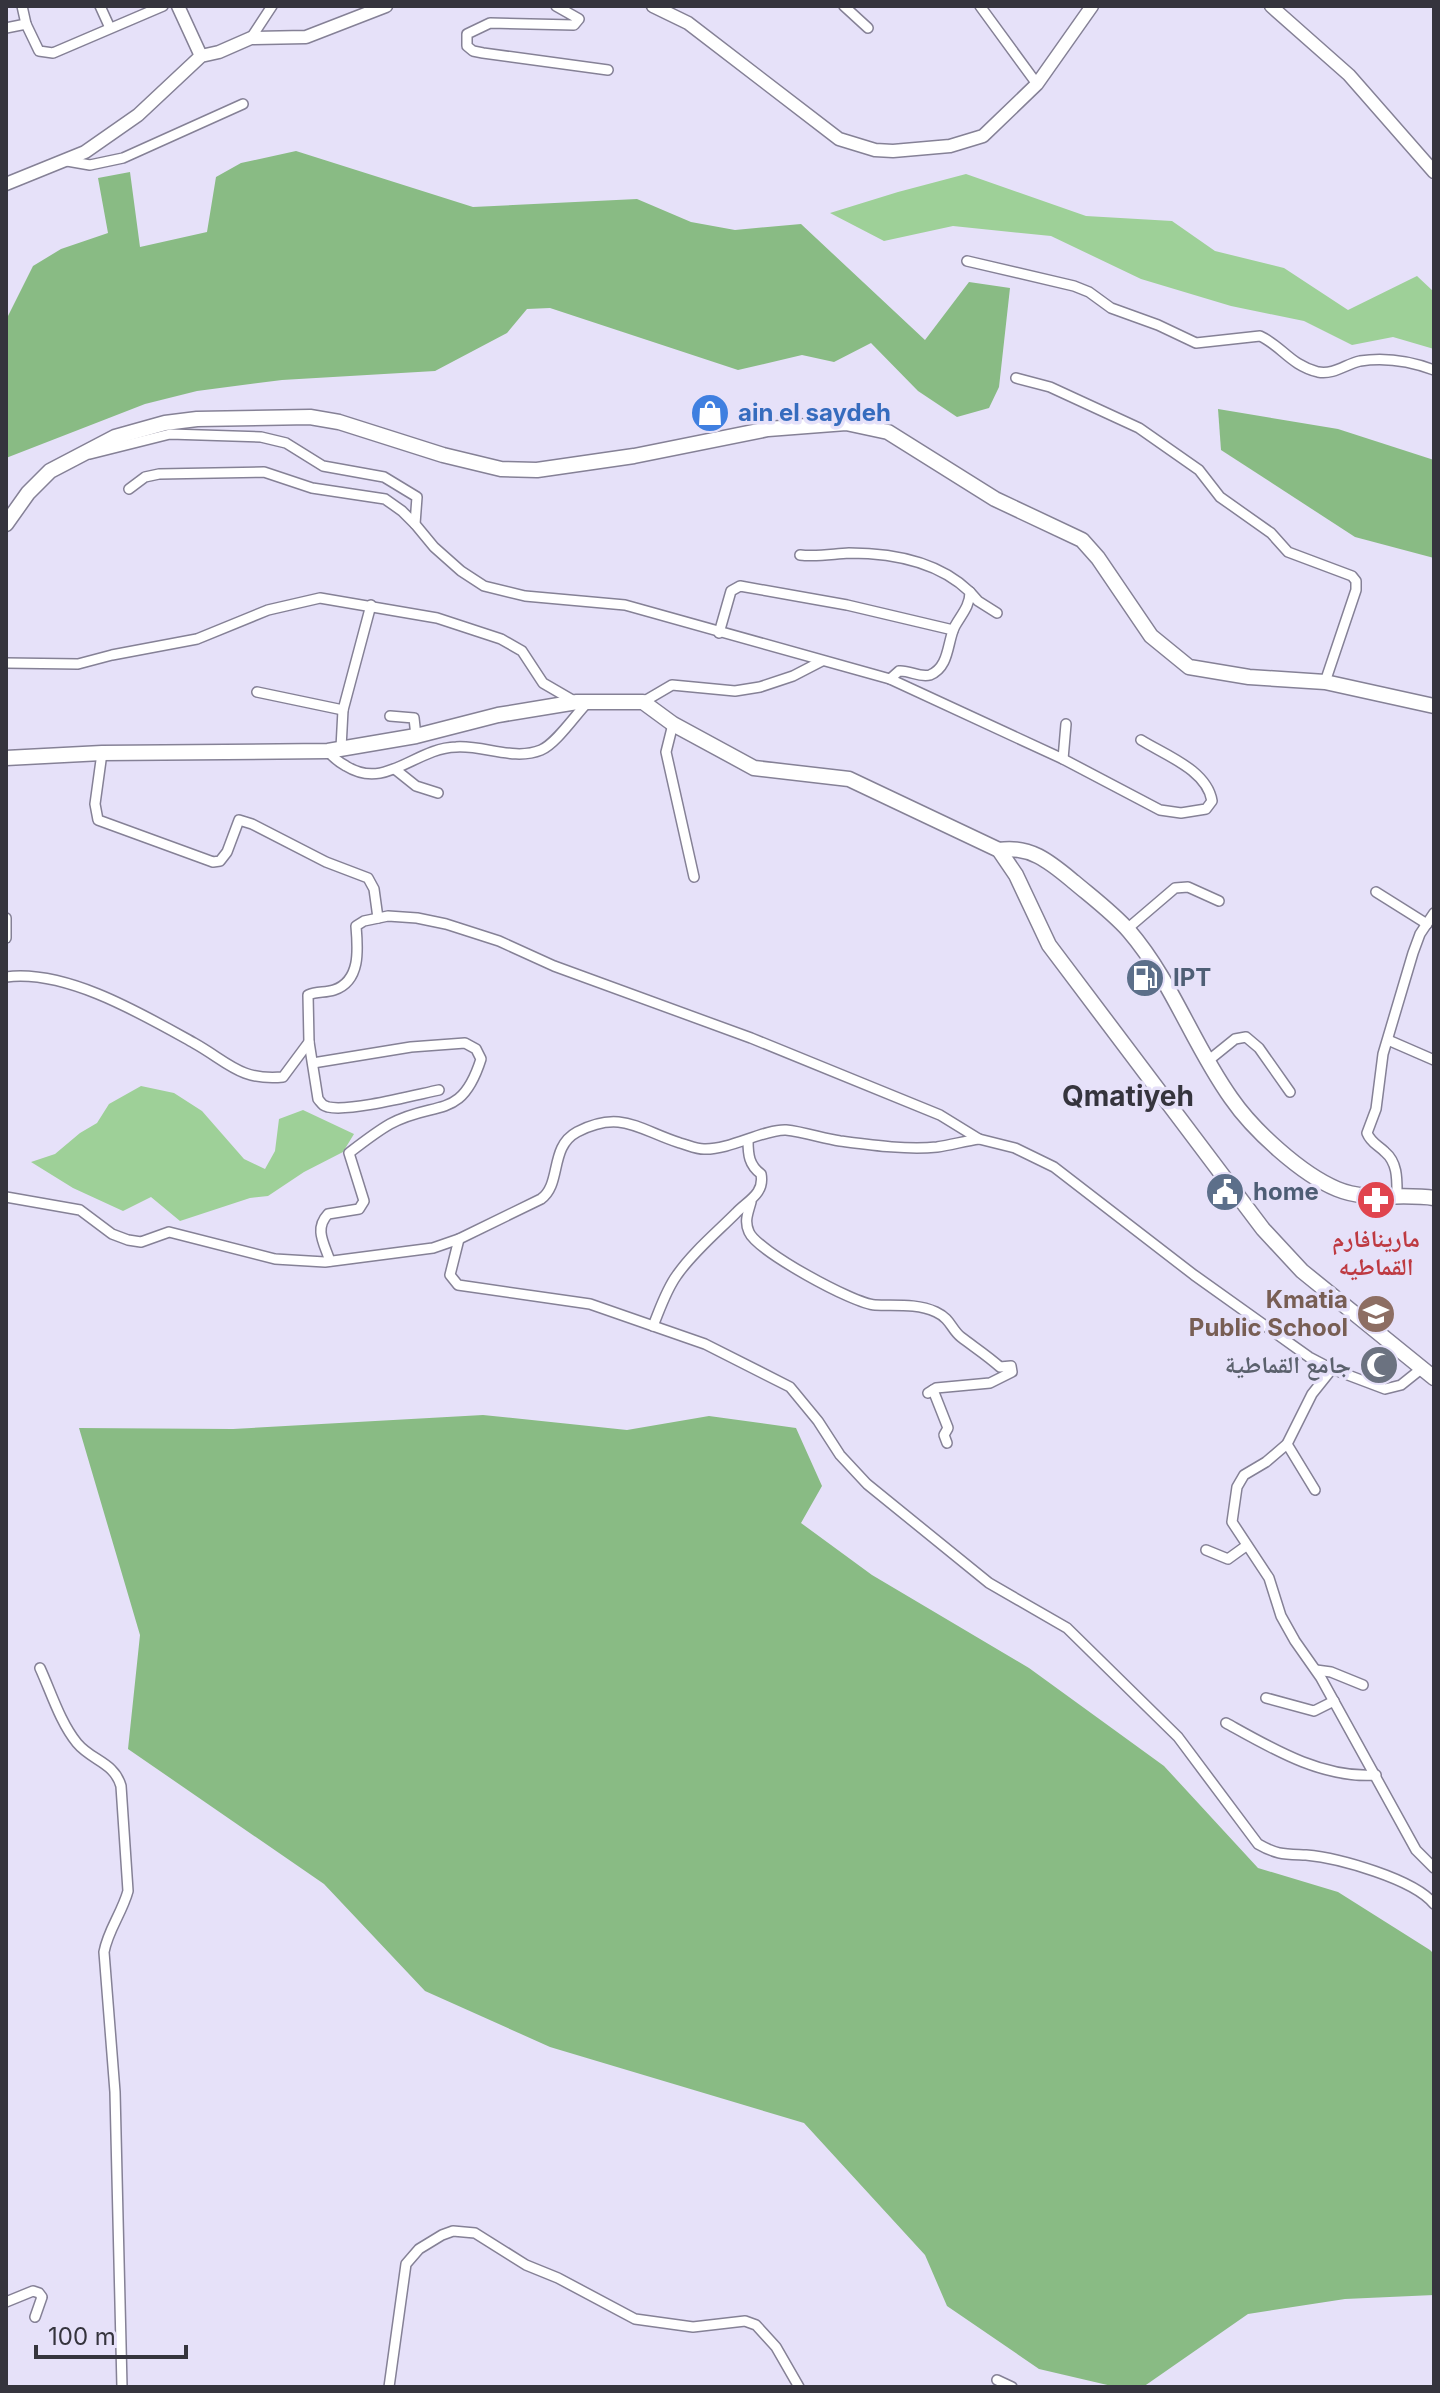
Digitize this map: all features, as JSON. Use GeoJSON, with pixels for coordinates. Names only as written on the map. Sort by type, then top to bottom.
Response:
{"type":"FeatureCollection","features":[{"type":"Feature","properties":{"kind":"main road"},"geometry":{"type":"LineString","coordinates":[[6,524],[28,493],[50,471],[115,437],[165,423],[197,419],[310,417],[339,422],[443,455],[486,465],[537,470],[634,456],[768,429],[846,423],[888,432],[995,499],[1082,540],[1098,558],[1151,636],[1189,667],[1234,675],[1325,682],[1434,706]]}},
{"type":"Feature","properties":{"kind":"main road"},"geometry":{"type":"LineString","coordinates":[[6,758],[335,749],[416,736],[498,715],[583,702],[643,702],[673,724],[754,768],[849,779],[999,850],[1016,875],[1049,945],[1263,1229],[1302,1271],[1434,1378]]}},
{"type":"Feature","properties":{"kind":"main road"},"geometry":{"type":"LineString","coordinates":[[999,850],[1030,850],[1061,871],[1127,929],[1163,980],[1230,1098],[1273,1143],[1336,1189],[1351,1194],[1434,1198]]}},
{"type":"Feature","properties":{"kind":"street"},"geometry":{"type":"LineString","coordinates":[[22,6],[26,24],[39,51],[44,54],[53,53],[163,6]]}},
{"type":"Feature","properties":{"kind":"street"},"geometry":{"type":"LineString","coordinates":[[100,6],[110,28]]}},
{"type":"Feature","properties":{"kind":"street"},"geometry":{"type":"LineString","coordinates":[[178,6],[201,56]]}},
{"type":"Feature","properties":{"kind":"street"},"geometry":{"type":"LineString","coordinates":[[251,38],[272,6]]}},
{"type":"Feature","properties":{"kind":"street"},"geometry":{"type":"LineString","coordinates":[[6,184],[85,152],[138,115],[201,56],[251,38],[306,37],[386,6]]}},
{"type":"Feature","properties":{"kind":"street"},"geometry":{"type":"LineString","coordinates":[[556,6],[579,19],[574,25],[490,23],[467,34],[467,46],[483,53],[608,70]]}},
{"type":"Feature","properties":{"kind":"street"},"geometry":{"type":"LineString","coordinates":[[653,6],[688,23],[839,139],[875,150],[921,150],[950,146],[983,136],[1037,84],[1092,6]]}},
{"type":"Feature","properties":{"kind":"street"},"geometry":{"type":"LineString","coordinates":[[844,6],[868,28]]}},
{"type":"Feature","properties":{"kind":"street"},"geometry":{"type":"LineString","coordinates":[[980,6],[1037,84]]}},
{"type":"Feature","properties":{"kind":"street"},"geometry":{"type":"LineString","coordinates":[[1271,6],[1349,75],[1434,172]]}},
{"type":"Feature","properties":{"kind":"street"},"geometry":{"type":"LineString","coordinates":[[6,28],[26,24]]}},
{"type":"Feature","properties":{"kind":"street"},"geometry":{"type":"LineString","coordinates":[[67,161],[90,165],[123,158],[243,104]]}},
{"type":"Feature","properties":{"kind":"street"},"geometry":{"type":"LineString","coordinates":[[967,261],[1074,286],[1089,292],[1111,308],[1135,315],[1196,343],[1260,336],[1288,358],[1321,373],[1357,362],[1388,358],[1434,370]]}},
{"type":"Feature","properties":{"kind":"street"},"geometry":{"type":"LineString","coordinates":[[1016,378],[1025,383],[1050,387],[1139,428],[1199,470],[1220,497],[1271,533],[1288,552],[1352,576],[1356,581],[1356,590],[1325,682]]}},
{"type":"Feature","properties":{"kind":"street"},"geometry":{"type":"LineString","coordinates":[[76,457],[170,434],[261,437],[286,443],[323,466],[384,477],[400,484],[417,497],[415,524]]}},
{"type":"Feature","properties":{"kind":"street"},"geometry":{"type":"LineString","coordinates":[[129,489],[145,477],[159,474],[264,472],[312,488],[385,499],[415,524],[434,547],[461,571],[484,586],[525,596],[625,605],[890,679],[1063,759],[1160,810],[1181,813],[1206,809],[1212,801],[1205,783],[1179,762],[1141,740]]}},
{"type":"Feature","properties":{"kind":"street"},"geometry":{"type":"LineString","coordinates":[[800,555],[819,557],[847,553],[912,559],[948,575],[997,613]]}},
{"type":"Feature","properties":{"kind":"street"},"geometry":{"type":"LineString","coordinates":[[719,633],[731,591],[740,586],[847,605],[953,630]]}},
{"type":"Feature","properties":{"kind":"street"},"geometry":{"type":"LineString","coordinates":[[890,679],[899,671],[929,675],[935,671],[945,660],[953,630],[965,610],[970,592]]}},
{"type":"Feature","properties":{"kind":"street"},"geometry":{"type":"LineString","coordinates":[[6,663],[78,664],[197,639],[268,610],[320,598],[371,605],[437,618],[501,639],[522,651],[543,683],[583,702],[546,748],[530,754],[456,746],[419,756],[396,770],[373,776],[356,772],[333,758],[371,605]]}},
{"type":"Feature","properties":{"kind":"street"},"geometry":{"type":"LineString","coordinates":[[643,702],[672,685],[735,691],[760,687],[793,676],[822,661]]}},
{"type":"Feature","properties":{"kind":"street"},"geometry":{"type":"LineString","coordinates":[[257,692],[343,710]]}},
{"type":"Feature","properties":{"kind":"street"},"geometry":{"type":"LineString","coordinates":[[390,716],[414,718],[416,736]]}},
{"type":"Feature","properties":{"kind":"street"},"geometry":{"type":"LineString","coordinates":[[673,724],[666,752],[694,877]]}},
{"type":"Feature","properties":{"kind":"street"},"geometry":{"type":"LineString","coordinates":[[1063,759],[1066,724]]}},
{"type":"Feature","properties":{"kind":"street"},"geometry":{"type":"LineString","coordinates":[[102,753],[95,804],[98,820],[213,862],[220,861],[227,852],[239,820],[252,824],[326,862],[368,878],[374,889],[378,918]]}},
{"type":"Feature","properties":{"kind":"street"},"geometry":{"type":"LineString","coordinates":[[396,770],[416,786],[438,793]]}},
{"type":"Feature","properties":{"kind":"street"},"geometry":{"type":"LineString","coordinates":[[1127,929],[1175,888],[1188,887],[1219,901]]}},
{"type":"Feature","properties":{"kind":"street"},"geometry":{"type":"LineString","coordinates":[[1376,892],[1427,924]]}},
{"type":"Feature","properties":{"kind":"street"},"geometry":{"type":"LineString","coordinates":[[1397,1196],[1394,1163],[1388,1154],[1370,1141],[1367,1133],[1376,1109],[1388,1040],[1413,953],[1434,913]]}},
{"type":"Feature","properties":{"kind":"street"},"geometry":{"type":"LineString","coordinates":[[6,918],[6,938]]}},
{"type":"Feature","properties":{"kind":"street"},"geometry":{"type":"LineString","coordinates":[[439,1090],[332,1108],[318,1099],[309,1042],[308,995],[339,989],[348,982],[357,960],[356,926],[364,921],[417,918],[499,941],[554,966],[751,1038],[940,1115],[979,1139],[1015,1148],[1054,1167],[1267,1329],[1332,1369],[1385,1389],[1401,1385],[1421,1369]]}},
{"type":"Feature","properties":{"kind":"street"},"geometry":{"type":"LineString","coordinates":[[6,977],[27,974],[66,981],[196,1044],[234,1070],[251,1075],[283,1077],[309,1042]]}},
{"type":"Feature","properties":{"kind":"street"},"geometry":{"type":"LineString","coordinates":[[1209,1060],[1235,1039],[1246,1037],[1259,1048],[1290,1092]]}},
{"type":"Feature","properties":{"kind":"street"},"geometry":{"type":"LineString","coordinates":[[1388,1040],[1434,1060]]}},
{"type":"Feature","properties":{"kind":"street"},"geometry":{"type":"LineString","coordinates":[[313,1063],[411,1047],[465,1043],[476,1049],[481,1059],[476,1076],[459,1101],[392,1123],[349,1153],[364,1201],[359,1209],[328,1214],[320,1223],[319,1231],[330,1261]]}},
{"type":"Feature","properties":{"kind":"street"},"geometry":{"type":"LineString","coordinates":[[6,1197],[80,1210],[112,1234],[128,1240],[141,1242],[169,1232],[275,1259],[330,1261],[424,1251],[459,1239],[546,1195],[559,1151],[566,1140],[573,1133],[608,1120],[636,1125],[668,1139],[704,1149],[786,1130],[838,1140],[906,1147],[937,1147],[979,1139]]}},
{"type":"Feature","properties":{"kind":"street"},"geometry":{"type":"LineString","coordinates":[[748,1140],[752,1167],[761,1174],[762,1180],[746,1220],[747,1229],[755,1242],[792,1267],[861,1301],[876,1305],[913,1306],[938,1313],[951,1321],[958,1335],[1000,1367],[1011,1366],[1012,1372],[990,1383],[930,1391],[948,1428],[944,1435],[947,1443]]}},
{"type":"Feature","properties":{"kind":"street"},"geometry":{"type":"LineString","coordinates":[[653,1326],[676,1277],[699,1248],[751,1202]]}},
{"type":"Feature","properties":{"kind":"street"},"geometry":{"type":"LineString","coordinates":[[459,1239],[450,1275],[458,1285],[590,1304],[705,1344],[790,1387],[818,1421],[840,1455],[867,1484],[989,1583],[1067,1628],[1178,1737],[1258,1844],[1275,1854],[1308,1855],[1407,1882],[1434,1904]]}},
{"type":"Feature","properties":{"kind":"street"},"geometry":{"type":"LineString","coordinates":[[1332,1369],[1312,1394],[1287,1444],[1244,1475],[1237,1487],[1232,1522],[1269,1578],[1281,1616],[1334,1701],[1416,1850],[1434,1868]]}},
{"type":"Feature","properties":{"kind":"street"},"geometry":{"type":"LineString","coordinates":[[1287,1444],[1315,1490]]}},
{"type":"Feature","properties":{"kind":"street"},"geometry":{"type":"LineString","coordinates":[[1206,1550],[1228,1559],[1246,1546]]}},
{"type":"Feature","properties":{"kind":"street"},"geometry":{"type":"LineString","coordinates":[[40,1668],[76,1742],[117,1774],[121,1786],[128,1891],[107,1936],[104,1952],[115,2092],[122,2387]]}},
{"type":"Feature","properties":{"kind":"street"},"geometry":{"type":"LineString","coordinates":[[1316,1670],[1331,1672],[1363,1685]]}},
{"type":"Feature","properties":{"kind":"street"},"geometry":{"type":"LineString","coordinates":[[1266,1698],[1314,1711],[1334,1701]]}},
{"type":"Feature","properties":{"kind":"street"},"geometry":{"type":"LineString","coordinates":[[1226,1723],[1296,1760],[1359,1776],[1376,1775]]}},
{"type":"Feature","properties":{"kind":"street"},"geometry":{"type":"LineString","coordinates":[[389,2387],[406,2264],[419,2249],[442,2235],[463,2231],[475,2233],[526,2265],[558,2278],[635,2319],[693,2327],[745,2321],[756,2325],[776,2347],[799,2387]]}},
{"type":"Feature","properties":{"kind":"street"},"geometry":{"type":"LineString","coordinates":[[6,2302],[33,2291],[39,2293],[42,2297],[35,2317]]}},
{"type":"Feature","properties":{"kind":"street"},"geometry":{"type":"LineString","coordinates":[[997,2380],[1012,2387]]}},
{"type":"Feature","properties":{"kind":"green space"},"geometry":{"type":"Polygon","coordinates":[[[296,151],[473,207],[637,199],[691,222],[735,230],[801,224],[925,340],[969,282],[1010,288],[999,387],[989,408],[957,417],[918,391],[871,343],[834,362],[802,355],[738,370],[550,308],[527,309],[507,333],[435,371],[282,380],[197,391],[145,404],[6,458],[6,320],[33,266],[61,249],[108,233],[98,178],[130,172],[140,247],[207,232],[216,177],[241,163],[296,151]]]}},
{"type":"Feature","properties":{"kind":"green space"},"geometry":{"type":"Polygon","coordinates":[[[966,174],[1086,216],[1172,221],[1215,251],[1284,268],[1348,310],[1417,276],[1434,292],[1434,349],[1393,337],[1352,345],[1304,321],[1231,306],[1141,279],[1051,236],[953,226],[884,241],[830,213],[966,174]]]}},
{"type":"Feature","properties":{"kind":"green space"},"geometry":{"type":"Polygon","coordinates":[[[1218,409],[1338,429],[1434,460],[1434,558],[1355,537],[1221,450],[1218,409]]]}},
{"type":"Feature","properties":{"kind":"green space"},"geometry":{"type":"Polygon","coordinates":[[[141,1086],[174,1093],[202,1111],[244,1159],[265,1169],[275,1151],[279,1119],[303,1110],[354,1134],[343,1152],[304,1172],[268,1196],[250,1198],[180,1221],[151,1197],[123,1211],[73,1188],[31,1162],[55,1154],[97,1123],[109,1104],[141,1086]]]}},
{"type":"Feature","properties":{"kind":"green space"},"geometry":{"type":"Polygon","coordinates":[[[483,1415],[627,1430],[709,1416],[796,1428],[822,1486],[801,1523],[872,1575],[1029,1668],[1164,1766],[1258,1868],[1338,1892],[1430,1950],[1434,1954],[1434,2295],[1345,2299],[1248,2314],[1143,2387],[1116,2387],[1039,2369],[947,2306],[925,2255],[804,2123],[550,2047],[425,1991],[324,1884],[128,1749],[140,1635],[79,1428],[233,1429],[483,1415]]]}},
{"type":"Feature","properties":{"kind":"place","name":"ain el saydeh"},"geometry":{"type":"Point","coordinates":[710,413]}},
{"type":"Feature","properties":{"kind":"place","name":"IPT"},"geometry":{"type":"Point","coordinates":[1145,978]}},
{"type":"Feature","properties":{"kind":"place","name":"home"},"geometry":{"type":"Point","coordinates":[1225,1192]}},
{"type":"Feature","properties":{"kind":"place","name":"مارينافارم القماطيه"},"geometry":{"type":"Point","coordinates":[1376,1200]}},
{"type":"Feature","properties":{"kind":"place","name":"Kmatia Public School"},"geometry":{"type":"Point","coordinates":[1376,1314]}},
{"type":"Feature","properties":{"kind":"place","name":"جامع القماطية"},"geometry":{"type":"Point","coordinates":[1379,1365]}},
{"type":"Feature","properties":{"kind":"district","name":"Qmatiyeh"},"geometry":{"type":"Point","coordinates":[1128,1096]}}]}
